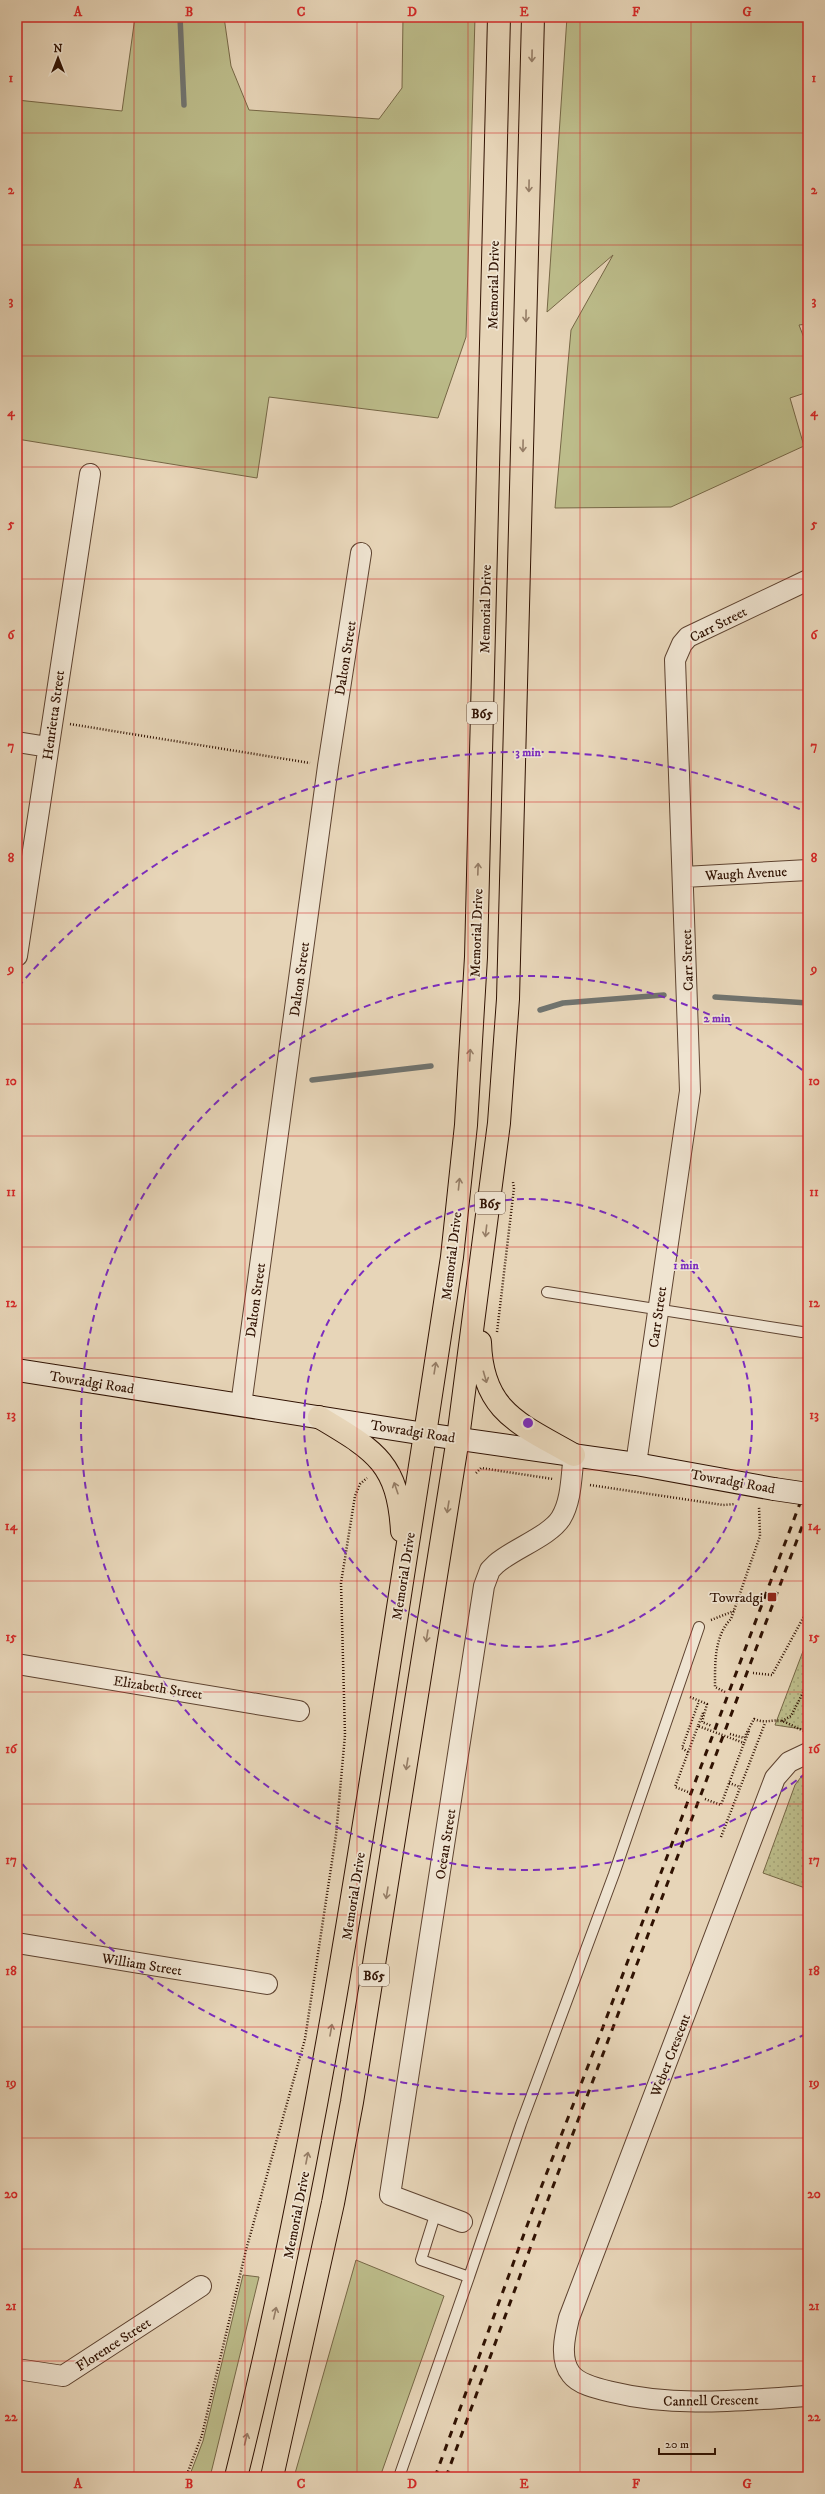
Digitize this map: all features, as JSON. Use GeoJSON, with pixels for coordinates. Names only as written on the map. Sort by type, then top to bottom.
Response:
{"type":"FeatureCollection","features":[{"type":"Feature","properties":{"kind":"main road","name":"Memorial Drive"},"geometry":{"type":"LineString","coordinates":[[236,2477],[281,2286],[316,2112],[340,1978],[452,1258],[466,1118],[476,957],[499,17]]}},
{"type":"Feature","properties":{"kind":"main road","name":"B65"},"geometry":{"type":"LineString","coordinates":[[272,2477],[332,2210],[352,2102],[458,1438],[480,1283],[499,1123],[508,999],[533,17]]}},
{"type":"Feature","properties":{"kind":"main road"},"geometry":{"type":"LineString","coordinates":[[480,1283],[482,1365],[490,1392],[504,1412],[574,1455]]}},
{"type":"Feature","properties":{"kind":"main road","name":"Towradgi Road"},"geometry":{"type":"LineString","coordinates":[[17,1370],[425,1434],[636,1464],[767,1495],[808,1494]]}},
{"type":"Feature","properties":{"kind":"main road"},"geometry":{"type":"LineString","coordinates":[[320,1417],[367,1447],[378,1456],[392,1479],[401,1514],[402,1582]]}},
{"type":"Feature","properties":{"kind":"street","name":"Henrietta Street"},"geometry":{"type":"LineString","coordinates":[[17,956],[90,474]]}},
{"type":"Feature","properties":{"kind":"street","name":"Dalton Street"},"geometry":{"type":"LineString","coordinates":[[241,1405],[328,766],[361,553]]}},
{"type":"Feature","properties":{"kind":"street","name":"Carr Street"},"geometry":{"type":"LineString","coordinates":[[636,1464],[690,1091],[684,877],[674,680],[677,652],[688,637],[697,632],[808,580]]}},
{"type":"Feature","properties":{"kind":"street"},"geometry":{"type":"LineString","coordinates":[[17,742],[48,747]]}},
{"type":"Feature","properties":{"kind":"street","name":"Waugh Avenue"},"geometry":{"type":"LineString","coordinates":[[684,877],[808,870]]}},
{"type":"Feature","properties":{"kind":"street","name":"Ocean Street"},"geometry":{"type":"LineString","coordinates":[[462,2222],[390,2195],[484,1586],[490,1570],[496,1564],[545,1532],[561,1519],[568,1500],[574,1455]]}},
{"type":"Feature","properties":{"kind":"street","name":"Elizabeth Street"},"geometry":{"type":"LineString","coordinates":[[17,1664],[299,1711]]}},
{"type":"Feature","properties":{"kind":"street","name":"Weber Crescent"},"geometry":{"type":"LineString","coordinates":[[571,2374],[565,2362],[564,2346],[572,2311],[775,1778],[789,1762],[808,1753]]}},
{"type":"Feature","properties":{"kind":"street","name":"William Street"},"geometry":{"type":"LineString","coordinates":[[17,1943],[267,1984]]}},
{"type":"Feature","properties":{"kind":"street","name":"Florence Street"},"geometry":{"type":"LineString","coordinates":[[17,2368],[63,2376],[201,2286]]}},
{"type":"Feature","properties":{"kind":"street","name":"Cannell Crescent"},"geometry":{"type":"LineString","coordinates":[[571,2374],[583,2383],[600,2390],[670,2402],[699,2403],[808,2396]]}},
{"type":"Feature","properties":{"kind":"lane"},"geometry":{"type":"LineString","coordinates":[[546,1292],[802,1332]]}},
{"type":"Feature","properties":{"kind":"lane"},"geometry":{"type":"LineString","coordinates":[[399,2477],[521,2124],[614,1874],[699,1628]]}},
{"type":"Feature","properties":{"kind":"lane"},"geometry":{"type":"LineString","coordinates":[[436,2212],[420,2260],[469,2277]]}},
{"type":"Feature","properties":{"kind":"path"},"geometry":{"type":"LineString","coordinates":[[52,721],[328,766]]}},
{"type":"Feature","properties":{"kind":"path"},"geometry":{"type":"LineString","coordinates":[[496,1337],[504,1285],[514,1188]]}},
{"type":"Feature","properties":{"kind":"path"},"geometry":{"type":"LineString","coordinates":[[476,1473],[481,1468],[723,1505],[737,1504]]}},
{"type":"Feature","properties":{"kind":"path"},"geometry":{"type":"LineString","coordinates":[[186,2477],[202,2435],[246,2250],[305,2039],[336,1835],[346,1735],[341,1583],[355,1496],[360,1484],[371,1475]]}},
{"type":"Feature","properties":{"kind":"path"},"geometry":{"type":"LineString","coordinates":[[726,1692],[716,1687],[716,1659],[723,1627],[731,1619],[760,1536],[767,1495]]}},
{"type":"Feature","properties":{"kind":"path"},"geometry":{"type":"LineString","coordinates":[[753,1673],[772,1675],[808,1609]]}},
{"type":"Feature","properties":{"kind":"path"},"geometry":{"type":"LineString","coordinates":[[705,1799],[721,1805],[754,1719],[765,1723],[782,1721],[791,1716],[808,1683]]}},
{"type":"Feature","properties":{"kind":"path"},"geometry":{"type":"LineString","coordinates":[[688,1752],[682,1748],[699,1701]]}},
{"type":"Feature","properties":{"kind":"path"},"geometry":{"type":"LineString","coordinates":[[688,1792],[675,1787],[703,1713],[702,1722],[712,1726]]}},
{"type":"Feature","properties":{"kind":"path"},"geometry":{"type":"LineString","coordinates":[[782,1721],[796,1730],[808,1732]]}},
{"type":"Feature","properties":{"kind":"path"},"geometry":{"type":"LineString","coordinates":[[721,1837],[765,1723]]}},
{"type":"Feature","properties":{"kind":"path"},"geometry":{"type":"LineString","coordinates":[[698,1726],[744,1743]]}},
{"type":"Feature","properties":{"kind":"path"},"geometry":{"type":"LineString","coordinates":[[730,1734],[744,1738],[749,1731]]}},
{"type":"Feature","properties":{"kind":"path"},"geometry":{"type":"LineString","coordinates":[[729,1783],[740,1788]]}},
{"type":"Feature","properties":{"kind":"green space"},"geometry":{"type":"Polygon","coordinates":[[[135,17],[224,17],[231,66],[249,110],[379,119],[402,88],[403,17],[475,17],[466,337],[438,418],[269,397],[257,478],[17,439],[17,100],[122,111],[135,17]]]}},
{"type":"Feature","properties":{"kind":"green space"},"geometry":{"type":"Polygon","coordinates":[[[567,17],[808,17],[808,324],[799,325],[808,348],[808,392],[790,398],[804,446],[671,507],[555,508],[571,330],[613,255],[547,312],[567,17]]]}},
{"type":"Feature","properties":{"kind":"green space"},"geometry":{"type":"Polygon","coordinates":[[[808,1638],[808,1730],[775,1725],[808,1638]]]}},
{"type":"Feature","properties":{"kind":"green space"},"geometry":{"type":"Polygon","coordinates":[[[808,1773],[808,1889],[763,1873],[795,1785],[801,1777],[808,1773]]]}},
{"type":"Feature","properties":{"kind":"green space"},"geometry":{"type":"Polygon","coordinates":[[[356,2260],[444,2296],[380,2477],[294,2477],[356,2260]]]}},
{"type":"Feature","properties":{"kind":"green space"},"geometry":{"type":"Polygon","coordinates":[[[243,2275],[259,2277],[210,2477],[189,2477],[203,2441],[243,2275]]]}},
{"type":"Feature","properties":{"kind":"waterway"},"geometry":{"type":"LineString","coordinates":[[180,17],[184,105]]}},
{"type":"Feature","properties":{"kind":"waterway"},"geometry":{"type":"LineString","coordinates":[[540,1010],[563,1003],[664,995]]}},
{"type":"Feature","properties":{"kind":"waterway"},"geometry":{"type":"LineString","coordinates":[[715,997],[808,1003]]}},
{"type":"Feature","properties":{"kind":"waterway"},"geometry":{"type":"LineString","coordinates":[[312,1080],[431,1066]]}},
{"type":"Feature","properties":{"kind":"railway"},"geometry":{"type":"LineString","coordinates":[[435,2477],[539,2193],[808,1482]]}},
{"type":"Feature","properties":{"kind":"railway"},"geometry":{"type":"LineString","coordinates":[[446,2477],[549,2197],[808,1511]]}},
{"type":"Feature","properties":{"kind":"place","name":"Towradgi"},"geometry":{"type":"Point","coordinates":[772,1597]}}]}
